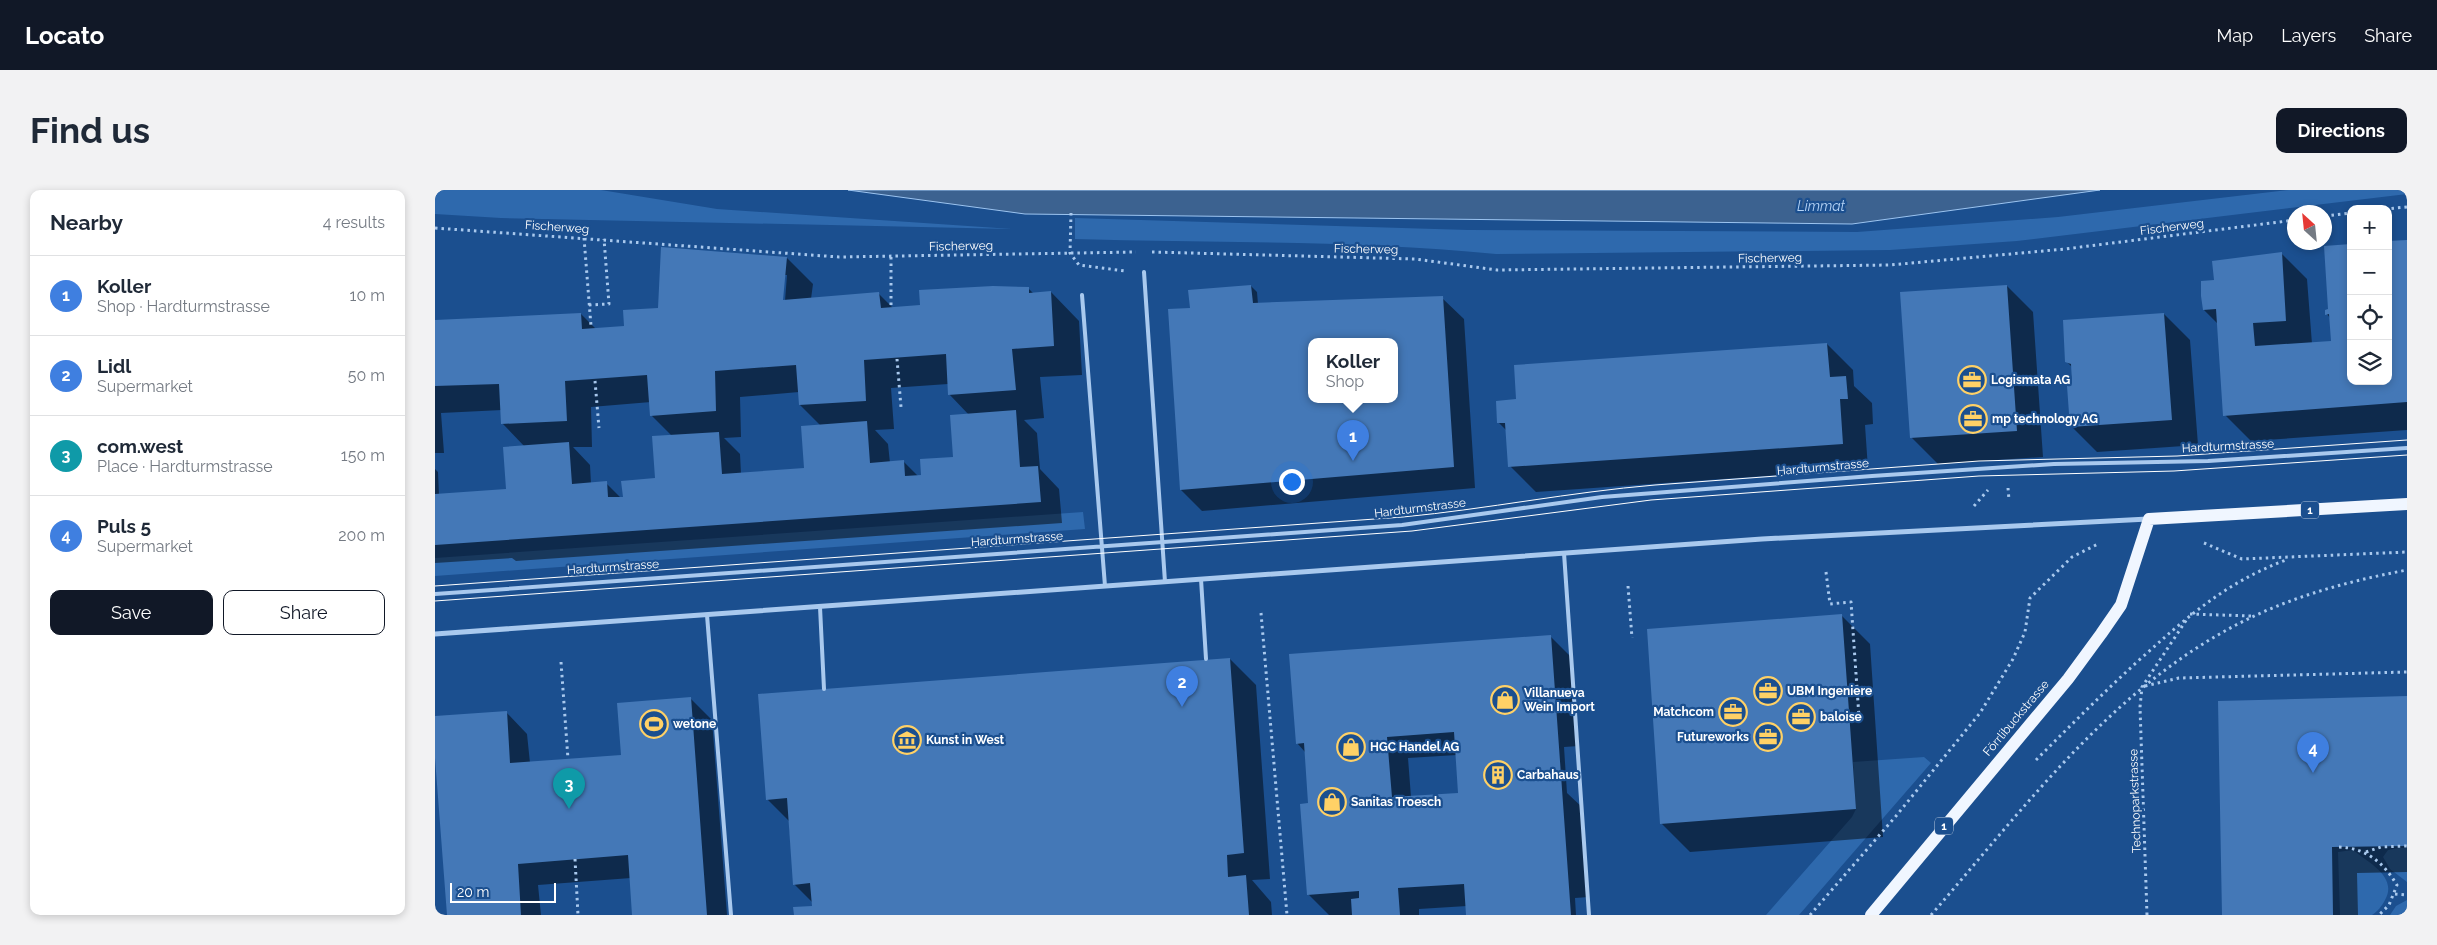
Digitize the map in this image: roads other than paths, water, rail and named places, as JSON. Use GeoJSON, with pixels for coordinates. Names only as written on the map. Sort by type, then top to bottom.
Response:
{"type":"FeatureCollection","features":[{"type":"Feature","properties":{"kind":"main road","name":"1"},"geometry":{"type":"LineString","coordinates":[[2149,519],[2407,504]]}},
{"type":"Feature","properties":{"kind":"main road","name":"Förrlibuckstrasse"},"geometry":{"type":"LineString","coordinates":[[1871,915],[2068,679],[2101,634],[2121,605],[2149,519]]}},
{"type":"Feature","properties":{"kind":"street"},"geometry":{"type":"LineString","coordinates":[[435,634],[1791,537],[2149,519]]}},
{"type":"Feature","properties":{"kind":"lane"},"geometry":{"type":"LineString","coordinates":[[1145,272],[1165,582]]}},
{"type":"Feature","properties":{"kind":"lane"},"geometry":{"type":"LineString","coordinates":[[1082,295],[1105,586]]}},
{"type":"Feature","properties":{"kind":"lane","name":"Hardturmstrasse"},"geometry":{"type":"LineString","coordinates":[[435,594],[1403,525],[1602,497],[1872,476],[2054,464],[2208,461],[2407,448]]}},
{"type":"Feature","properties":{"kind":"lane"},"geometry":{"type":"LineString","coordinates":[[1564,553],[1589,915]]}},
{"type":"Feature","properties":{"kind":"lane"},"geometry":{"type":"LineString","coordinates":[[1201,579],[1206,659]]}},
{"type":"Feature","properties":{"kind":"lane"},"geometry":{"type":"LineString","coordinates":[[820,607],[825,689]]}},
{"type":"Feature","properties":{"kind":"lane"},"geometry":{"type":"LineString","coordinates":[[707,615],[731,915]]}},
{"type":"Feature","properties":{"kind":"water","name":"Limmat"},"geometry":{"type":"Polygon","coordinates":[[[848,190],[2100,190],[1852,224],[1025,214],[848,190]]]}},
{"type":"Feature","properties":{"kind":"tram line"},"geometry":{"type":"LineString","coordinates":[[435,586],[1403,517],[1623,488],[1979,461],[2177,456],[2407,440]]}},
{"type":"Feature","properties":{"kind":"tram line"},"geometry":{"type":"LineString","coordinates":[[435,601],[1412,531],[1651,500],[1979,476],[2174,471],[2407,455]]}},
{"type":"Feature","properties":{"kind":"place","name":"Logismata AG"},"geometry":{"type":"Point","coordinates":[1972,380]}},
{"type":"Feature","properties":{"kind":"place","name":"mp technology AG"},"geometry":{"type":"Point","coordinates":[1973,419]}},
{"type":"Feature","properties":{"kind":"place","name":"Koller"},"geometry":{"type":"Point","coordinates":[1353,461]}},
{"type":"Feature","properties":{"kind":"place","name":"UBM Ingeniere"},"geometry":{"type":"Point","coordinates":[1768,691]}},
{"type":"Feature","properties":{"kind":"place","name":"Villanueva Wein Import"},"geometry":{"type":"Point","coordinates":[1505,700]}},
{"type":"Feature","properties":{"kind":"place","name":"Lidl"},"geometry":{"type":"Point","coordinates":[1182,707]}},
{"type":"Feature","properties":{"kind":"place","name":"Matchcom"},"geometry":{"type":"Point","coordinates":[1733,712]}},
{"type":"Feature","properties":{"kind":"place","name":"baloise"},"geometry":{"type":"Point","coordinates":[1801,717]}},
{"type":"Feature","properties":{"kind":"place","name":"wetone"},"geometry":{"type":"Point","coordinates":[654,724]}},
{"type":"Feature","properties":{"kind":"place","name":"Futureworks"},"geometry":{"type":"Point","coordinates":[1768,737]}},
{"type":"Feature","properties":{"kind":"place","name":"Kunst in West"},"geometry":{"type":"Point","coordinates":[907,740]}},
{"type":"Feature","properties":{"kind":"place","name":"HGC Handel AG"},"geometry":{"type":"Point","coordinates":[1351,747]}},
{"type":"Feature","properties":{"kind":"place","name":"Puls 5"},"geometry":{"type":"Point","coordinates":[2313,773]}},
{"type":"Feature","properties":{"kind":"place","name":"Carbahaus"},"geometry":{"type":"Point","coordinates":[1498,775]}},
{"type":"Feature","properties":{"kind":"place","name":"Sanitas Troesch"},"geometry":{"type":"Point","coordinates":[1332,802]}},
{"type":"Feature","properties":{"kind":"place","name":"com.west"},"geometry":{"type":"Point","coordinates":[569,809]}}]}
